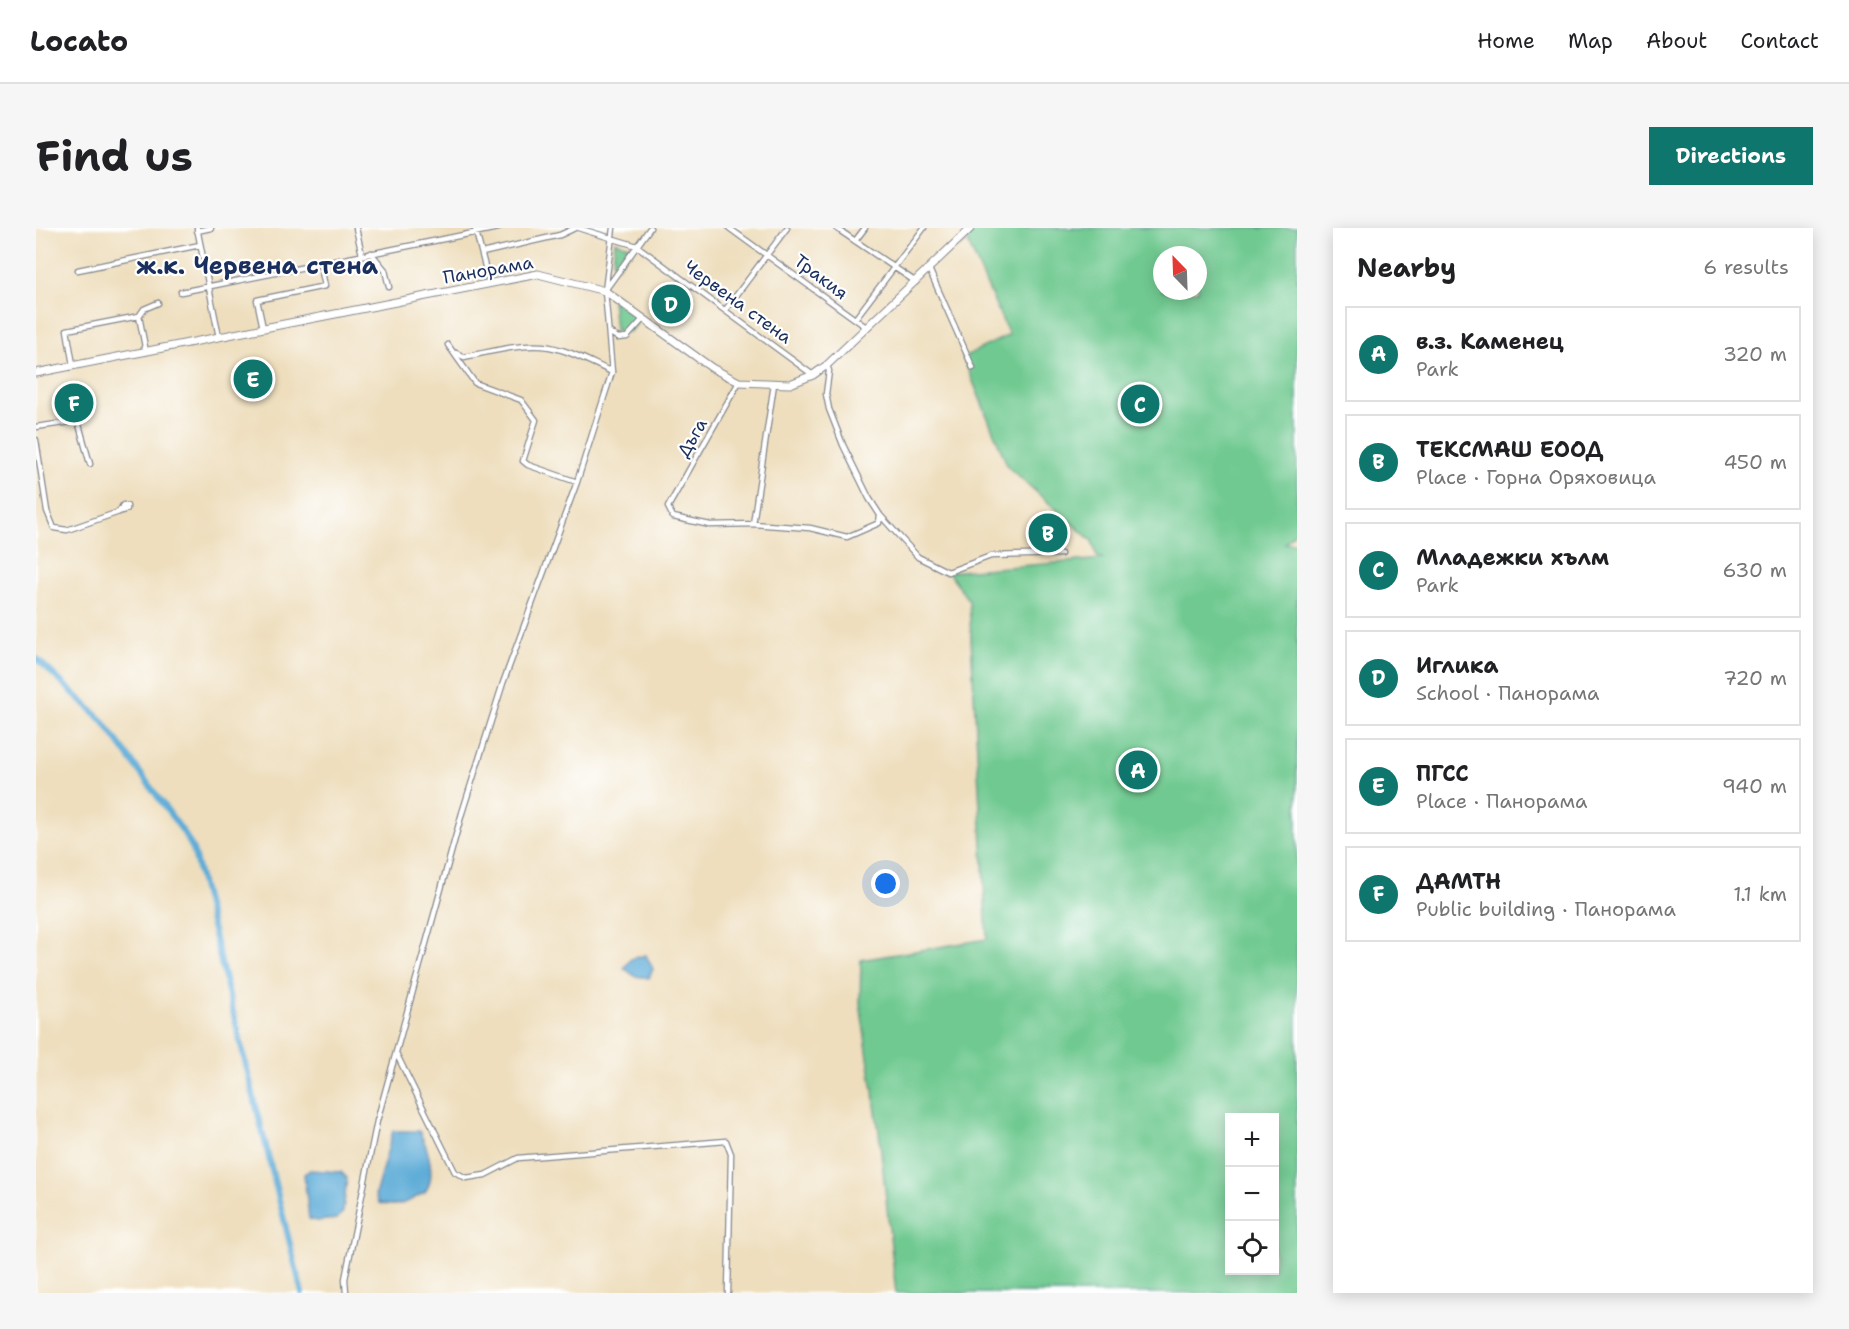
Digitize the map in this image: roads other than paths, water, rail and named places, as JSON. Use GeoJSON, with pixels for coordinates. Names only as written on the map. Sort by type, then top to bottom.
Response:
{"type":"FeatureCollection","features":[{"type":"Feature","properties":{"kind":"street"},"geometry":{"type":"LineString","coordinates":[[211,228],[197,229],[219,337]]}},
{"type":"Feature","properties":{"kind":"street"},"geometry":{"type":"LineString","coordinates":[[356,228],[362,255]]}},
{"type":"Feature","properties":{"kind":"street"},"geometry":{"type":"LineString","coordinates":[[181,292],[475,230],[498,228]]}},
{"type":"Feature","properties":{"kind":"street"},"geometry":{"type":"LineString","coordinates":[[482,253],[560,235],[577,228]]}},
{"type":"Feature","properties":{"kind":"street","name":"Червена стена"},"geometry":{"type":"LineString","coordinates":[[577,228],[637,246],[726,309],[813,375]]}},
{"type":"Feature","properties":{"kind":"street"},"geometry":{"type":"LineString","coordinates":[[346,1293],[345,1279],[375,1132],[462,813],[496,705],[577,482],[612,372],[605,291],[614,228]]}},
{"type":"Feature","properties":{"kind":"street"},"geometry":{"type":"LineString","coordinates":[[605,291],[650,228]]}},
{"type":"Feature","properties":{"kind":"street","name":"Тракия"},"geometry":{"type":"LineString","coordinates":[[729,228],[866,327]]}},
{"type":"Feature","properties":{"kind":"street"},"geometry":{"type":"LineString","coordinates":[[726,309],[787,228]]}},
{"type":"Feature","properties":{"kind":"street"},"geometry":{"type":"LineString","coordinates":[[836,228],[916,282]]}},
{"type":"Feature","properties":{"kind":"street"},"geometry":{"type":"LineString","coordinates":[[855,241],[865,228]]}},
{"type":"Feature","properties":{"kind":"street"},"geometry":{"type":"LineString","coordinates":[[855,320],[924,228]]}},
{"type":"Feature","properties":{"kind":"street","name":"Панорама"},"geometry":{"type":"LineString","coordinates":[[36,373],[538,274],[605,291],[712,368],[739,382],[790,384],[813,375],[826,364],[971,228]]}},
{"type":"Feature","properties":{"kind":"street"},"geometry":{"type":"LineString","coordinates":[[475,230],[489,282]]}},
{"type":"Feature","properties":{"kind":"street"},"geometry":{"type":"LineString","coordinates":[[78,270],[200,245]]}},
{"type":"Feature","properties":{"kind":"street"},"geometry":{"type":"LineString","coordinates":[[371,253],[385,270],[389,287]]}},
{"type":"Feature","properties":{"kind":"street"},"geometry":{"type":"LineString","coordinates":[[263,328],[257,300],[325,286],[320,263]]}},
{"type":"Feature","properties":{"kind":"street"},"geometry":{"type":"LineString","coordinates":[[929,269],[972,368]]}},
{"type":"Feature","properties":{"kind":"street"},"geometry":{"type":"LineString","coordinates":[[73,365],[67,330],[139,316],[144,309],[158,303]]}},
{"type":"Feature","properties":{"kind":"street"},"geometry":{"type":"LineString","coordinates":[[139,316],[146,352]]}},
{"type":"Feature","properties":{"kind":"street"},"geometry":{"type":"LineString","coordinates":[[609,332],[618,338],[627,337],[644,317]]}},
{"type":"Feature","properties":{"kind":"street"},"geometry":{"type":"LineString","coordinates":[[448,345],[456,353],[475,383],[520,400],[536,420],[524,461],[528,465],[577,482]]}},
{"type":"Feature","properties":{"kind":"street"},"geometry":{"type":"LineString","coordinates":[[456,353],[464,357],[523,346],[544,346],[562,350],[612,372]]}},
{"type":"Feature","properties":{"kind":"street"},"geometry":{"type":"LineString","coordinates":[[826,364],[830,371],[826,394],[833,422],[854,469],[880,515],[918,557],[948,572],[991,556],[1061,554]]}},
{"type":"Feature","properties":{"kind":"street","name":"Дъга"},"geometry":{"type":"LineString","coordinates":[[739,382],[668,507],[673,517],[710,525],[753,524]]}},
{"type":"Feature","properties":{"kind":"street"},"geometry":{"type":"LineString","coordinates":[[774,384],[753,524],[810,528],[852,537],[879,523],[880,515]]}},
{"type":"Feature","properties":{"kind":"street"},"geometry":{"type":"LineString","coordinates":[[36,427],[73,420],[78,422],[90,464]]}},
{"type":"Feature","properties":{"kind":"street"},"geometry":{"type":"LineString","coordinates":[[36,440],[47,511],[54,528],[67,530],[119,512]]}},
{"type":"Feature","properties":{"kind":"street"},"geometry":{"type":"LineString","coordinates":[[396,1053],[455,1172],[466,1178],[485,1175],[518,1158],[726,1141],[731,1154],[728,1293]]}},
{"type":"Feature","properties":{"kind":"water"},"geometry":{"type":"Polygon","coordinates":[[[646,955],[653,969],[649,978],[635,976],[624,968],[631,959],[646,955]]]}},
{"type":"Feature","properties":{"kind":"water"},"geometry":{"type":"Polygon","coordinates":[[[393,1131],[419,1131],[428,1153],[431,1170],[429,1186],[425,1192],[398,1205],[386,1205],[379,1203],[375,1195],[393,1131]]]}},
{"type":"Feature","properties":{"kind":"water"},"geometry":{"type":"Polygon","coordinates":[[[310,1170],[341,1172],[347,1178],[343,1212],[337,1219],[317,1221],[309,1219],[304,1174],[310,1170]]]}},
{"type":"Feature","properties":{"kind":"waterway"},"geometry":{"type":"LineString","coordinates":[[36,658],[102,720],[184,833],[193,849],[302,1293]]}},
{"type":"Feature","properties":{"kind":"place","name":"Иглика"},"geometry":{"type":"Point","coordinates":[671,304]}},
{"type":"Feature","properties":{"kind":"place","name":"ПГСС"},"geometry":{"type":"Point","coordinates":[253,379]}},
{"type":"Feature","properties":{"kind":"place","name":"ДАМТН"},"geometry":{"type":"Point","coordinates":[74,403]}},
{"type":"Feature","properties":{"kind":"place","name":"Младежки хълм"},"geometry":{"type":"Point","coordinates":[1140,404]}},
{"type":"Feature","properties":{"kind":"place","name":"ТЕКСМАШ ЕООД"},"geometry":{"type":"Point","coordinates":[1048,533]}},
{"type":"Feature","properties":{"kind":"place","name":"в.з. Каменец"},"geometry":{"type":"Point","coordinates":[1138,770]}},
{"type":"Feature","properties":{"kind":"district","name":"ж.к. Червена стена"},"geometry":{"type":"Point","coordinates":[257,266]}}]}
